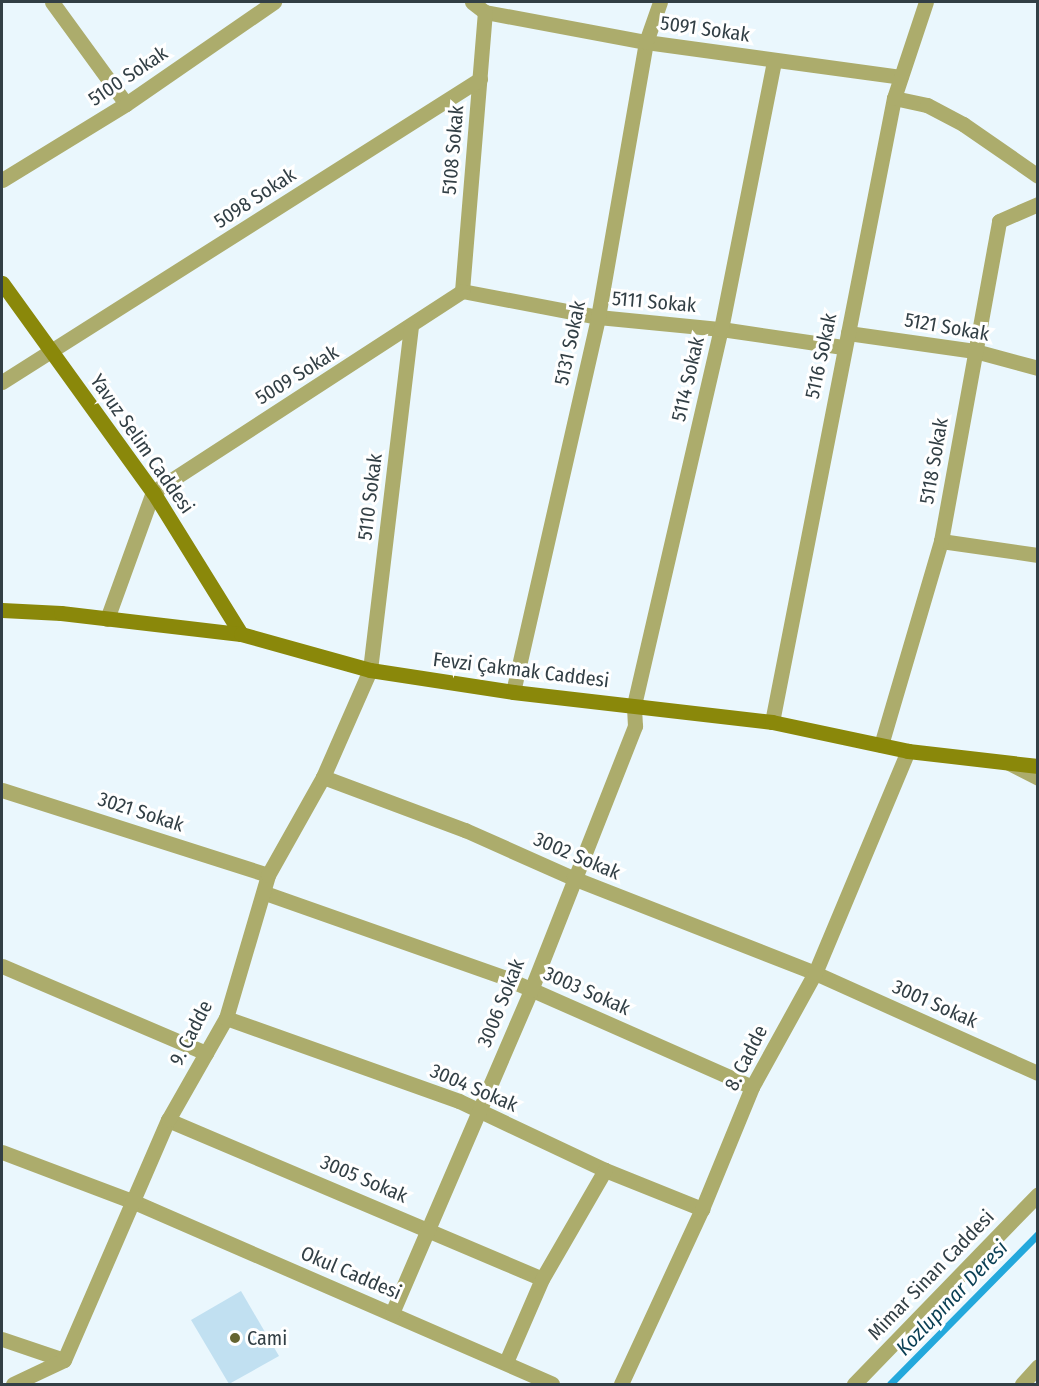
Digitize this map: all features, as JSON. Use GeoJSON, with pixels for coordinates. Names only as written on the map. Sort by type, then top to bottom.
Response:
{"type":"FeatureCollection","features":[{"type":"Feature","properties":{"kind":"street"},"geometry":{"type":"LineString","coordinates":[[52,2],[126,104]]}},
{"type":"Feature","properties":{"kind":"street","name":"5100 Sokak"},"geometry":{"type":"LineString","coordinates":[[2,180],[126,104],[274,2]]}},
{"type":"Feature","properties":{"kind":"street","name":"5091 Sokak"},"geometry":{"type":"LineString","coordinates":[[472,2],[485,12],[646,42],[774,61],[901,76]]}},
{"type":"Feature","properties":{"kind":"street","name":"5131 Sokak"},"geometry":{"type":"LineString","coordinates":[[513,692],[598,317],[646,42],[660,2]]}},
{"type":"Feature","properties":{"kind":"street","name":"5116 Sokak"},"geometry":{"type":"LineString","coordinates":[[772,722],[894,98],[926,2]]}},
{"type":"Feature","properties":{"kind":"street","name":"5108 Sokak"},"geometry":{"type":"LineString","coordinates":[[462,291],[485,12]]}},
{"type":"Feature","properties":{"kind":"street","name":"5114 Sokak"},"geometry":{"type":"LineString","coordinates":[[634,705],[721,329],[774,61]]}},
{"type":"Feature","properties":{"kind":"street","name":"5098 Sokak"},"geometry":{"type":"LineString","coordinates":[[2,382],[480,79]]}},
{"type":"Feature","properties":{"kind":"street"},"geometry":{"type":"LineString","coordinates":[[894,98],[927,105],[963,124],[1038,176]]}},
{"type":"Feature","properties":{"kind":"street","name":"5118 Sokak"},"geometry":{"type":"LineString","coordinates":[[881,745],[941,541],[999,221],[1038,204]]}},
{"type":"Feature","properties":{"kind":"street","name":"Yavuz Selim Caddesi"},"geometry":{"type":"LineString","coordinates":[[2,284],[153,492],[241,634]]}},
{"type":"Feature","properties":{"kind":"street","name":"5111 Sokak"},"geometry":{"type":"LineString","coordinates":[[462,291],[598,317],[846,340]]}},
{"type":"Feature","properties":{"kind":"street","name":"5009 Sokak"},"geometry":{"type":"LineString","coordinates":[[153,492],[411,328],[462,291]]}},
{"type":"Feature","properties":{"kind":"street","name":"5110 Sokak"},"geometry":{"type":"LineString","coordinates":[[370,670],[411,328]]}},
{"type":"Feature","properties":{"kind":"street","name":"5121 Sokak"},"geometry":{"type":"LineString","coordinates":[[846,340],[975,351],[1038,368]]}},
{"type":"Feature","properties":{"kind":"street"},"geometry":{"type":"LineString","coordinates":[[107,619],[153,492]]}},
{"type":"Feature","properties":{"kind":"street"},"geometry":{"type":"LineString","coordinates":[[941,541],[1038,555]]}},
{"type":"Feature","properties":{"kind":"street","name":"Fevzi Çakmak Caddesi"},"geometry":{"type":"LineString","coordinates":[[2,610],[241,634],[370,670],[513,692],[772,722],[908,751],[1038,766]]}},
{"type":"Feature","properties":{"kind":"street","name":"9. Cadde"},"geometry":{"type":"LineString","coordinates":[[64,1360],[168,1120],[225,1018],[265,892],[268,875],[323,777],[370,670]]}},
{"type":"Feature","properties":{"kind":"street","name":"3006 Sokak"},"geometry":{"type":"LineString","coordinates":[[392,1313],[531,990],[573,878],[635,726],[634,705]]}},
{"type":"Feature","properties":{"kind":"street","name":"8. Cadde"},"geometry":{"type":"LineString","coordinates":[[621,1384],[702,1209],[752,1087],[815,973],[908,751]]}},
{"type":"Feature","properties":{"kind":"street","name":"3002 Sokak"},"geometry":{"type":"LineString","coordinates":[[323,777],[465,830],[573,878],[815,973]]}},
{"type":"Feature","properties":{"kind":"street","name":"3021 Sokak"},"geometry":{"type":"LineString","coordinates":[[2,789],[268,875]]}},
{"type":"Feature","properties":{"kind":"street","name":"3003 Sokak"},"geometry":{"type":"LineString","coordinates":[[265,892],[531,990],[752,1087]]}},
{"type":"Feature","properties":{"kind":"street"},"geometry":{"type":"LineString","coordinates":[[2,966],[206,1053]]}},
{"type":"Feature","properties":{"kind":"street","name":"3001 Sokak"},"geometry":{"type":"LineString","coordinates":[[815,973],[1038,1073]]}},
{"type":"Feature","properties":{"kind":"street","name":"3004 Sokak"},"geometry":{"type":"LineString","coordinates":[[225,1018],[479,1111],[605,1170],[702,1209]]}},
{"type":"Feature","properties":{"kind":"street","name":"3005 Sokak"},"geometry":{"type":"LineString","coordinates":[[168,1120],[542,1279]]}},
{"type":"Feature","properties":{"kind":"street","name":"Okul Caddesi"},"geometry":{"type":"LineString","coordinates":[[2,1152],[132,1201],[552,1384]]}},
{"type":"Feature","properties":{"kind":"street"},"geometry":{"type":"LineString","coordinates":[[506,1362],[542,1279],[605,1170]]}},
{"type":"Feature","properties":{"kind":"street","name":"Mimar Sinan Caddesi"},"geometry":{"type":"LineString","coordinates":[[855,1384],[1038,1194]]}},
{"type":"Feature","properties":{"kind":"street"},"geometry":{"type":"LineString","coordinates":[[2,1339],[64,1360]]}},
{"type":"Feature","properties":{"kind":"street"},"geometry":{"type":"LineString","coordinates":[[13,1384],[64,1360]]}},
{"type":"Feature","properties":{"kind":"street"},"geometry":{"type":"LineString","coordinates":[[1022,1384],[1038,1366]]}},
{"type":"Feature","properties":{"kind":"lane"},"geometry":{"type":"LineString","coordinates":[[1005,762],[1038,780]]}},
{"type":"Feature","properties":{"kind":"building","name":"Cami"},"geometry":{"type":"Polygon","coordinates":[[[241,1291],[279,1356],[229,1384],[191,1320],[241,1291]]]}},
{"type":"Feature","properties":{"kind":"waterway","name":"Kozlupınar Deresi"},"geometry":{"type":"LineString","coordinates":[[890,1384],[1038,1234]]}},
{"type":"Feature","properties":{"kind":"place","name":"Cami"},"geometry":{"type":"Point","coordinates":[235,1338]}}]}
